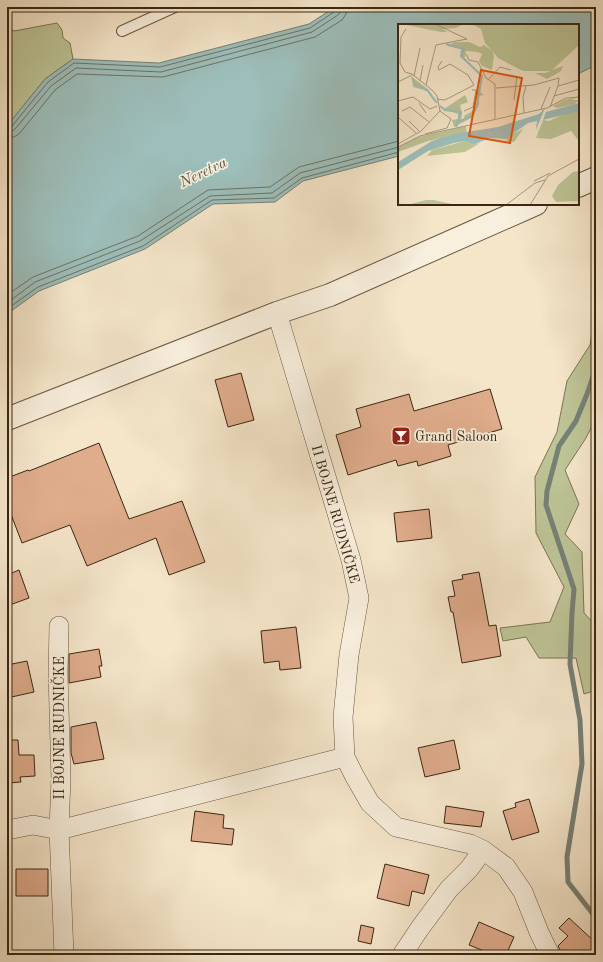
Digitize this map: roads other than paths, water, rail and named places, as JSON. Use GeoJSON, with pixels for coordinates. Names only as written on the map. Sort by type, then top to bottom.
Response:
{"type":"FeatureCollection","features":[{"type":"Feature","properties":{"kind":"street"},"geometry":{"type":"LineString","coordinates":[[579,186],[596,178]]}},
{"type":"Feature","properties":{"kind":"street"},"geometry":{"type":"LineString","coordinates":[[7,419],[277,313],[330,294],[534,205]]}},
{"type":"Feature","properties":{"kind":"street","name":"II BOJNE RUDNIČKE"},"geometry":{"type":"LineString","coordinates":[[277,313],[351,560],[359,598],[349,656],[343,717],[345,757],[370,803],[396,827],[470,844],[482,850],[506,868],[522,892],[550,955]]}},
{"type":"Feature","properties":{"kind":"street","name":"II BOJNE RUDNIČKE"},"geometry":{"type":"LineString","coordinates":[[59,626],[58,673],[61,779],[59,830],[64,955]]}},
{"type":"Feature","properties":{"kind":"street"},"geometry":{"type":"LineString","coordinates":[[7,830],[33,825],[59,830],[345,757]]}},
{"type":"Feature","properties":{"kind":"street"},"geometry":{"type":"LineString","coordinates":[[402,955],[449,889],[469,869],[482,850]]}},
{"type":"Feature","properties":{"kind":"lane"},"geometry":{"type":"LineString","coordinates":[[122,31],[175,7]]}},
{"type":"Feature","properties":{"kind":"water","name":"Neretva"},"geometry":{"type":"Polygon","coordinates":[[[335,7],[596,7],[596,65],[579,74],[579,24],[398,24],[398,156],[303,181],[275,202],[213,204],[145,249],[39,291],[7,314],[7,126],[45,79],[73,59],[159,63],[309,24],[335,7]]]}},
{"type":"Feature","properties":{"kind":"waterway"},"geometry":{"type":"LineString","coordinates":[[596,368],[576,421],[559,446],[547,491],[546,505],[574,589],[570,664],[580,720],[582,764],[567,857],[568,882],[596,916]]}},
{"type":"Feature","properties":{"kind":"place","name":"Grand Saloon"},"geometry":{"type":"Point","coordinates":[401,436]}}]}
